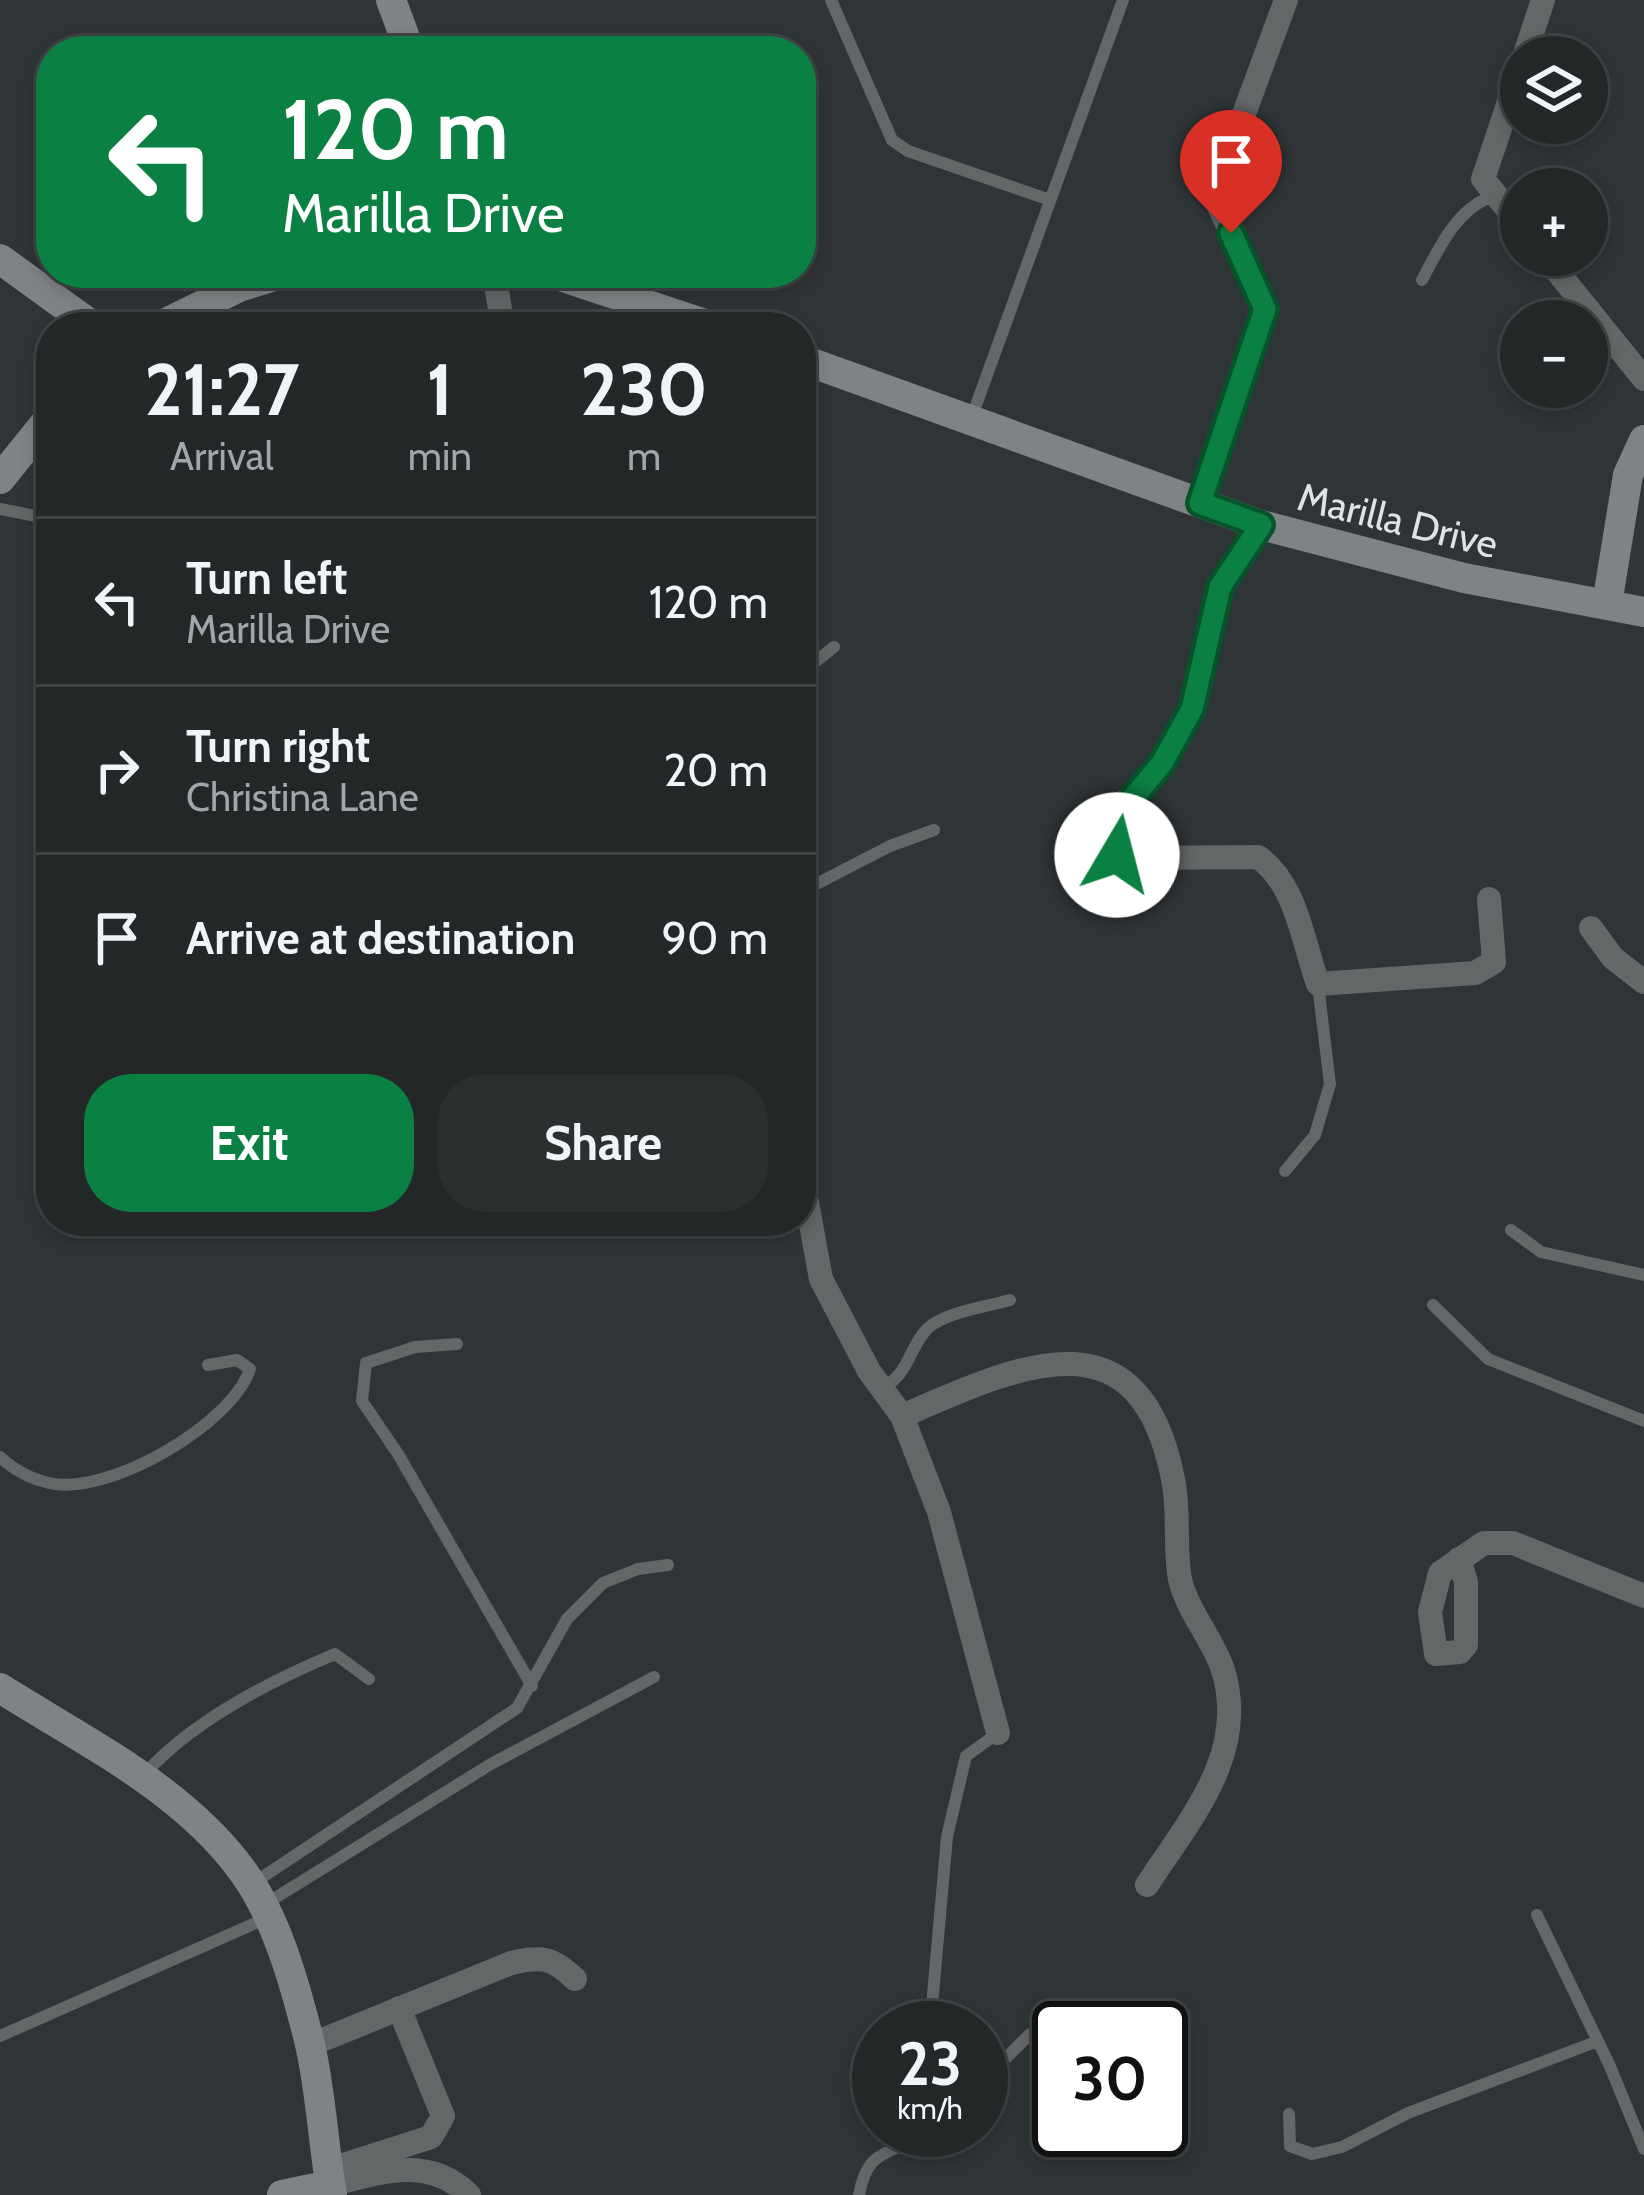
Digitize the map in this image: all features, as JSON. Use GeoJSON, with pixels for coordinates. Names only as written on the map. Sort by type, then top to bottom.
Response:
{"type":"FeatureCollection","features":[{"type":"Feature","properties":{"kind":"street"},"geometry":{"type":"LineString","coordinates":[[391,0],[404,36]]}},
{"type":"Feature","properties":{"kind":"street"},"geometry":{"type":"LineString","coordinates":[[1200,503],[1265,309],[1214,195],[1286,0]]}},
{"type":"Feature","properties":{"kind":"street"},"geometry":{"type":"LineString","coordinates":[[1531,36],[1543,0]]}},
{"type":"Feature","properties":{"kind":"street"},"geometry":{"type":"LineString","coordinates":[[1500,128],[1483,179],[1500,200]]}},
{"type":"Feature","properties":{"kind":"street"},"geometry":{"type":"LineString","coordinates":[[0,259],[36,285]]}},
{"type":"Feature","properties":{"kind":"street"},"geometry":{"type":"LineString","coordinates":[[1561,276],[1644,379]]}},
{"type":"Feature","properties":{"kind":"street"},"geometry":{"type":"LineString","coordinates":[[40,288],[73,312]]}},
{"type":"Feature","properties":{"kind":"street"},"geometry":{"type":"LineString","coordinates":[[189,312],[240,288]]}},
{"type":"Feature","properties":{"kind":"street"},"geometry":{"type":"LineString","coordinates":[[596,288],[669,312]]}},
{"type":"Feature","properties":{"kind":"street","name":"Marilla Drive"},"geometry":{"type":"LineString","coordinates":[[816,363],[1261,525],[1464,578],[1644,612]]}},
{"type":"Feature","properties":{"kind":"street"},"geometry":{"type":"LineString","coordinates":[[0,479],[36,435]]}},
{"type":"Feature","properties":{"kind":"street"},"geometry":{"type":"LineString","coordinates":[[1607,604],[1628,476],[1644,440]]}},
{"type":"Feature","properties":{"kind":"street"},"geometry":{"type":"LineString","coordinates":[[1261,525],[1220,587],[1192,709],[1162,763],[1115,814],[1108,841],[1117,855],[1130,858],[1258,857],[1274,867],[1318,984],[1475,974],[1493,962],[1489,898]]}},
{"type":"Feature","properties":{"kind":"street"},"geometry":{"type":"LineString","coordinates":[[1591,928],[1613,958],[1644,982]]}},
{"type":"Feature","properties":{"kind":"street"},"geometry":{"type":"LineString","coordinates":[[813,1236],[821,1279],[880,1389],[902,1416],[939,1512],[998,1733]]}},
{"type":"Feature","properties":{"kind":"street"},"geometry":{"type":"LineString","coordinates":[[902,1416],[991,1378],[1072,1361],[1117,1376],[1147,1406],[1174,1479],[1180,1581],[1222,1668],[1230,1722],[1215,1780],[1147,1885]]}},
{"type":"Feature","properties":{"kind":"street"},"geometry":{"type":"LineString","coordinates":[[1459,1559],[1484,1543],[1513,1543],[1644,1597]]}},
{"type":"Feature","properties":{"kind":"street"},"geometry":{"type":"LineString","coordinates":[[0,1688],[142,1778],[195,1820],[260,1903],[310,2045],[330,2183]]}},
{"type":"Feature","properties":{"kind":"street"},"geometry":{"type":"LineString","coordinates":[[310,2045],[511,1963],[543,1956],[575,1979]]}},
{"type":"Feature","properties":{"kind":"street"},"geometry":{"type":"LineString","coordinates":[[330,2183],[431,2137],[439,2127],[442,2116],[399,2008]]}},
{"type":"Feature","properties":{"kind":"street"},"geometry":{"type":"LineString","coordinates":[[282,2195],[402,2167],[442,2176],[469,2195]]}},
{"type":"Feature","properties":{"kind":"lane"},"geometry":{"type":"LineString","coordinates":[[831,0],[867,93],[892,140],[908,151],[1050,200]]}},
{"type":"Feature","properties":{"kind":"lane"},"geometry":{"type":"LineString","coordinates":[[971,420],[1123,0]]}},
{"type":"Feature","properties":{"kind":"lane"},"geometry":{"type":"LineString","coordinates":[[1422,280],[1458,219],[1476,202],[1496,195]]}},
{"type":"Feature","properties":{"kind":"lane"},"geometry":{"type":"LineString","coordinates":[[0,509],[36,516]]}},
{"type":"Feature","properties":{"kind":"lane"},"geometry":{"type":"LineString","coordinates":[[816,661],[833,647]]}},
{"type":"Feature","properties":{"kind":"lane"},"geometry":{"type":"LineString","coordinates":[[816,885],[934,830]]}},
{"type":"Feature","properties":{"kind":"lane"},"geometry":{"type":"LineString","coordinates":[[1285,1171],[1315,1135],[1330,1084],[1318,984]]}},
{"type":"Feature","properties":{"kind":"lane"},"geometry":{"type":"LineString","coordinates":[[1511,1230],[1541,1252],[1644,1275]]}},
{"type":"Feature","properties":{"kind":"lane"},"geometry":{"type":"LineString","coordinates":[[880,1389],[895,1382],[924,1331],[1010,1300]]}},
{"type":"Feature","properties":{"kind":"lane"},"geometry":{"type":"LineString","coordinates":[[1433,1305],[1488,1359],[1644,1421]]}},
{"type":"Feature","properties":{"kind":"lane"},"geometry":{"type":"LineString","coordinates":[[457,1344],[416,1347],[366,1363],[362,1401],[398,1454],[532,1686]]}},
{"type":"Feature","properties":{"kind":"lane"},"geometry":{"type":"LineString","coordinates":[[0,1457],[13,1470],[52,1485],[92,1481],[145,1463],[193,1433],[243,1391],[250,1369],[237,1360],[208,1365]]}},
{"type":"Feature","properties":{"kind":"lane"},"geometry":{"type":"LineString","coordinates":[[260,1903],[517,1708],[567,1619],[603,1583],[638,1569],[668,1565]]}},
{"type":"Feature","properties":{"kind":"lane"},"geometry":{"type":"LineString","coordinates":[[142,1778],[168,1748],[294,1671],[335,1654],[369,1679]]}},
{"type":"Feature","properties":{"kind":"lane"},"geometry":{"type":"LineString","coordinates":[[0,2036],[260,1903],[491,1764],[654,1677]]}},
{"type":"Feature","properties":{"kind":"lane"},"geometry":{"type":"LineString","coordinates":[[932,2001],[947,1837],[966,1756],[998,1733]]}},
{"type":"Feature","properties":{"kind":"lane"},"geometry":{"type":"LineString","coordinates":[[1537,1915],[1644,2149]]}},
{"type":"Feature","properties":{"kind":"lane"},"geometry":{"type":"LineString","coordinates":[[1008,2056],[1032,2033]]}},
{"type":"Feature","properties":{"kind":"lane"},"geometry":{"type":"LineString","coordinates":[[1289,2114],[1290,2146],[1312,2154],[1342,2147],[1408,2113],[1598,2041]]}},
{"type":"Feature","properties":{"kind":"lane"},"geometry":{"type":"LineString","coordinates":[[859,2195],[867,2164],[874,2157]]}},
{"type":"Feature","properties":{"kind":"route"},"geometry":{"type":"LineString","coordinates":[[1117,855],[1108,841],[1108,828],[1162,763],[1192,709],[1220,587],[1261,525],[1200,503],[1265,309],[1231,233]]}}]}
